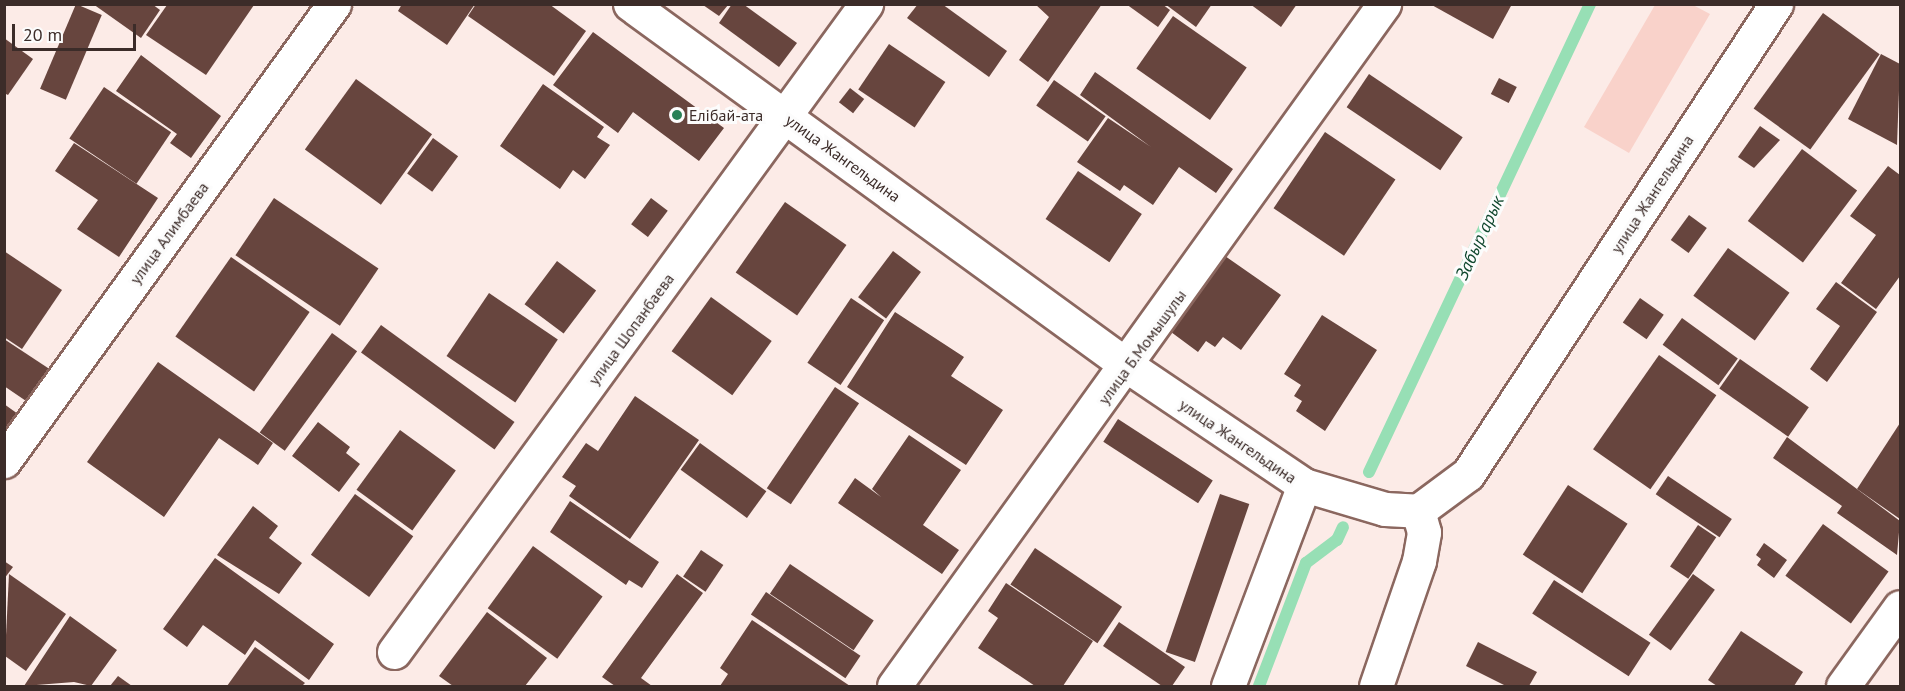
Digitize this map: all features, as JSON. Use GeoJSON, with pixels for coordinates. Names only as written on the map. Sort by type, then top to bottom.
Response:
{"type":"FeatureCollection","features":[{"type":"Feature","properties":{"kind":"street","name":"улица Алимбаева"},"geometry":{"type":"LineString","coordinates":[[4,461],[334,4]]}},
{"type":"Feature","properties":{"kind":"street","name":"улица Жангельдина"},"geometry":{"type":"LineString","coordinates":[[630,4],[1129,367],[1304,485],[1385,509],[1418,511],[1468,474],[1776,4]]}},
{"type":"Feature","properties":{"kind":"street","name":"улица Шопанбаева"},"geometry":{"type":"LineString","coordinates":[[394,652],[788,117],[866,4]]}},
{"type":"Feature","properties":{"kind":"street","name":"улица Б.Момышулы"},"geometry":{"type":"LineString","coordinates":[[894,687],[1129,367],[1384,4]]}},
{"type":"Feature","properties":{"kind":"street"},"geometry":{"type":"LineString","coordinates":[[1228,687],[1304,485]]}},
{"type":"Feature","properties":{"kind":"street"},"geometry":{"type":"LineString","coordinates":[[1376,687],[1419,561],[1424,532],[1418,511]]}},
{"type":"Feature","properties":{"kind":"street"},"geometry":{"type":"LineString","coordinates":[[1843,687],[1900,606]]}},
{"type":"Feature","properties":{"kind":"shaded area"},"geometry":{"type":"Polygon","coordinates":[[[1655,5],[1693,5],[1710,14],[1629,153],[1584,127],[1655,5]]]}},
{"type":"Feature","properties":{"kind":"building"},"geometry":{"type":"Polygon","coordinates":[[[76,4],[102,15],[66,100],[40,89],[76,4]]]}},
{"type":"Feature","properties":{"kind":"building"},"geometry":{"type":"Polygon","coordinates":[[[93,4],[152,4],[160,10],[141,38],[93,4]]]}},
{"type":"Feature","properties":{"kind":"building"},"geometry":{"type":"Polygon","coordinates":[[[402,4],[475,4],[447,45],[398,11],[402,4]]]}},
{"type":"Feature","properties":{"kind":"building"},"geometry":{"type":"Polygon","coordinates":[[[476,4],[549,4],[586,31],[554,76],[468,16],[476,4]]]}},
{"type":"Feature","properties":{"kind":"building"},"geometry":{"type":"Polygon","coordinates":[[[732,4],[743,4],[797,43],[779,67],[719,23],[732,4]]]}},
{"type":"Feature","properties":{"kind":"building"},"geometry":{"type":"Polygon","coordinates":[[[918,4],[942,4],[1007,51],[989,77],[907,18],[918,4]]]}},
{"type":"Feature","properties":{"kind":"building"},"geometry":{"type":"Polygon","coordinates":[[[1035,4],[1102,4],[1048,82],[1019,60],[1049,17],[1035,4]]]}},
{"type":"Feature","properties":{"kind":"building"},"geometry":{"type":"Polygon","coordinates":[[[1126,4],[1162,4],[1170,10],[1158,27],[1126,4]]]}},
{"type":"Feature","properties":{"kind":"building"},"geometry":{"type":"Polygon","coordinates":[[[1165,4],[1212,4],[1196,27],[1165,4]]]}},
{"type":"Feature","properties":{"kind":"building"},"geometry":{"type":"Polygon","coordinates":[[[1250,4],[1297,4],[1281,27],[1250,4]]]}},
{"type":"Feature","properties":{"kind":"building"},"geometry":{"type":"Polygon","coordinates":[[[1430,4],[1512,4],[1493,39],[1430,4]]]}},
{"type":"Feature","properties":{"kind":"building"},"geometry":{"type":"Polygon","coordinates":[[[167,5],[254,5],[206,75],[146,35],[167,5]]]}},
{"type":"Feature","properties":{"kind":"building"},"geometry":{"type":"Polygon","coordinates":[[[703,5],[728,5],[719,16],[703,5]]]}},
{"type":"Feature","properties":{"kind":"building"},"geometry":{"type":"Polygon","coordinates":[[[1823,13],[1880,54],[1810,150],[1754,108],[1823,13]]]}},
{"type":"Feature","properties":{"kind":"building"},"geometry":{"type":"Polygon","coordinates":[[[1173,16],[1247,68],[1210,120],[1136,68],[1173,16]]]}},
{"type":"Feature","properties":{"kind":"building"},"geometry":{"type":"Polygon","coordinates":[[[593,32],[724,128],[699,161],[633,112],[618,133],[553,85],[593,32]]]}},
{"type":"Feature","properties":{"kind":"building"},"geometry":{"type":"Polygon","coordinates":[[[4,38],[33,59],[8,95],[4,93],[4,38]]]}},
{"type":"Feature","properties":{"kind":"building"},"geometry":{"type":"Polygon","coordinates":[[[889,44],[945,82],[915,128],[858,90],[889,44]]]}},
{"type":"Feature","properties":{"kind":"building"},"geometry":{"type":"Polygon","coordinates":[[[1881,54],[1900,64],[1897,145],[1848,119],[1881,54]]]}},
{"type":"Feature","properties":{"kind":"building"},"geometry":{"type":"Polygon","coordinates":[[[141,55],[221,116],[191,158],[170,143],[177,134],[116,91],[141,55]]]}},
{"type":"Feature","properties":{"kind":"building"},"geometry":{"type":"Polygon","coordinates":[[[1095,72],[1233,169],[1216,193],[1179,167],[1153,205],[1124,185],[1120,191],[1077,162],[1108,118],[1151,147],[1080,95],[1095,72]]]}},
{"type":"Feature","properties":{"kind":"building"},"geometry":{"type":"Polygon","coordinates":[[[1369,74],[1463,137],[1440,170],[1347,107],[1369,74]]]}},
{"type":"Feature","properties":{"kind":"building"},"geometry":{"type":"Polygon","coordinates":[[[1499,78],[1517,87],[1509,103],[1491,94],[1499,78]]]}},
{"type":"Feature","properties":{"kind":"building"},"geometry":{"type":"Polygon","coordinates":[[[356,79],[432,134],[381,205],[305,149],[356,79]]]}},
{"type":"Feature","properties":{"kind":"building"},"geometry":{"type":"Polygon","coordinates":[[[1054,80],[1106,116],[1088,142],[1036,105],[1054,80]]]}},
{"type":"Feature","properties":{"kind":"building"},"geometry":{"type":"Polygon","coordinates":[[[543,84],[604,127],[597,137],[610,145],[585,179],[573,170],[560,189],[500,146],[543,84]]]}},
{"type":"Feature","properties":{"kind":"building"},"geometry":{"type":"Polygon","coordinates":[[[104,87],[171,132],[136,184],[69,138],[104,87]]]}},
{"type":"Feature","properties":{"kind":"building"},"geometry":{"type":"Polygon","coordinates":[[[850,88],[864,99],[853,113],[839,102],[850,88]]]}},
{"type":"Feature","properties":{"kind":"building"},"geometry":{"type":"Polygon","coordinates":[[[1760,126],[1780,140],[1754,168],[1738,157],[1760,126]]]}},
{"type":"Feature","properties":{"kind":"building"},"geometry":{"type":"Polygon","coordinates":[[[1325,132],[1395,180],[1344,256],[1274,208],[1325,132]]]}},
{"type":"Feature","properties":{"kind":"building"},"geometry":{"type":"Polygon","coordinates":[[[433,138],[458,156],[432,192],[407,174],[433,138]]]}},
{"type":"Feature","properties":{"kind":"building"},"geometry":{"type":"Polygon","coordinates":[[[74,143],[158,198],[119,257],[77,229],[98,200],[55,171],[74,143]]]}},
{"type":"Feature","properties":{"kind":"building"},"geometry":{"type":"Polygon","coordinates":[[[1802,149],[1857,191],[1803,262],[1748,221],[1802,149]]]}},
{"type":"Feature","properties":{"kind":"building"},"geometry":{"type":"Polygon","coordinates":[[[1888,166],[1900,175],[1900,276],[1876,309],[1841,283],[1876,235],[1850,216],[1888,166]]]}},
{"type":"Feature","properties":{"kind":"building"},"geometry":{"type":"Polygon","coordinates":[[[1078,171],[1142,214],[1109,262],[1046,219],[1078,171]]]}},
{"type":"Feature","properties":{"kind":"building"},"geometry":{"type":"Polygon","coordinates":[[[274,198],[378,268],[340,326],[235,255],[274,198]]]}},
{"type":"Feature","properties":{"kind":"building"},"geometry":{"type":"Polygon","coordinates":[[[651,198],[668,211],[648,237],[631,224],[651,198]]]}},
{"type":"Feature","properties":{"kind":"building"},"geometry":{"type":"Polygon","coordinates":[[[785,202],[846,245],[797,315],[736,272],[785,202]]]}},
{"type":"Feature","properties":{"kind":"building"},"geometry":{"type":"Polygon","coordinates":[[[1689,215],[1707,228],[1689,253],[1671,240],[1689,215]]]}},
{"type":"Feature","properties":{"kind":"building"},"geometry":{"type":"Polygon","coordinates":[[[1728,248],[1789,293],[1755,340],[1693,296],[1728,248]]]}},
{"type":"Feature","properties":{"kind":"building"},"geometry":{"type":"Polygon","coordinates":[[[4,251],[62,290],[22,349],[4,337],[4,251]]]}},
{"type":"Feature","properties":{"kind":"building"},"geometry":{"type":"Polygon","coordinates":[[[893,251],[921,272],[886,318],[858,297],[893,251]]]}},
{"type":"Feature","properties":{"kind":"building"},"geometry":{"type":"Polygon","coordinates":[[[1225,256],[1281,295],[1241,350],[1223,337],[1215,347],[1206,341],[1198,352],[1171,332],[1225,256]]]}},
{"type":"Feature","properties":{"kind":"building"},"geometry":{"type":"Polygon","coordinates":[[[231,257],[310,312],[254,392],[175,336],[231,257]]]}},
{"type":"Feature","properties":{"kind":"building"},"geometry":{"type":"Polygon","coordinates":[[[557,261],[596,290],[564,334],[525,304],[557,261]]]}},
{"type":"Feature","properties":{"kind":"building"},"geometry":{"type":"Polygon","coordinates":[[[1836,282],[1877,312],[1827,382],[1810,369],[1840,326],[1816,309],[1836,282]]]}},
{"type":"Feature","properties":{"kind":"building"},"geometry":{"type":"Polygon","coordinates":[[[489,293],[558,339],[515,402],[447,356],[489,293]]]}},
{"type":"Feature","properties":{"kind":"building"},"geometry":{"type":"Polygon","coordinates":[[[711,297],[772,341],[732,395],[672,351],[711,297]]]}},
{"type":"Feature","properties":{"kind":"building"},"geometry":{"type":"Polygon","coordinates":[[[851,298],[884,320],[841,385],[807,363],[851,298]]]}},
{"type":"Feature","properties":{"kind":"building"},"geometry":{"type":"Polygon","coordinates":[[[1640,298],[1664,315],[1647,339],[1623,323],[1640,298]]]}},
{"type":"Feature","properties":{"kind":"building"},"geometry":{"type":"Polygon","coordinates":[[[895,312],[964,357],[951,376],[1003,410],[966,465],[847,387],[895,312]]]}},
{"type":"Feature","properties":{"kind":"building"},"geometry":{"type":"Polygon","coordinates":[[[1322,315],[1377,350],[1325,431],[1296,411],[1302,401],[1294,396],[1301,385],[1284,374],[1322,315]]]}},
{"type":"Feature","properties":{"kind":"building"},"geometry":{"type":"Polygon","coordinates":[[[1682,318],[1738,359],[1718,385],[1663,345],[1682,318]]]}},
{"type":"Feature","properties":{"kind":"building"},"geometry":{"type":"Polygon","coordinates":[[[381,325],[514,422],[495,449],[361,353],[381,325]]]}},
{"type":"Feature","properties":{"kind":"building"},"geometry":{"type":"Polygon","coordinates":[[[332,333],[357,351],[285,451],[260,433],[332,333]]]}},
{"type":"Feature","properties":{"kind":"building"},"geometry":{"type":"Polygon","coordinates":[[[4,339],[51,370],[29,403],[4,386],[4,339]]]}},
{"type":"Feature","properties":{"kind":"building"},"geometry":{"type":"Polygon","coordinates":[[[1659,355],[1716,395],[1650,489],[1593,449],[1659,355]]]}},
{"type":"Feature","properties":{"kind":"building"},"geometry":{"type":"Polygon","coordinates":[[[1740,359],[1809,407],[1788,437],[1719,388],[1740,359]]]}},
{"type":"Feature","properties":{"kind":"building"},"geometry":{"type":"Polygon","coordinates":[[[158,362],[273,443],[258,465],[219,438],[164,517],[87,462],[158,362]]]}},
{"type":"Feature","properties":{"kind":"building"},"geometry":{"type":"Polygon","coordinates":[[[835,387],[859,403],[791,504],[767,488],[835,387]]]}},
{"type":"Feature","properties":{"kind":"building"},"geometry":{"type":"Polygon","coordinates":[[[635,396],[699,440],[630,539],[569,496],[576,486],[562,477],[586,443],[598,451],[635,396]]]}},
{"type":"Feature","properties":{"kind":"building"},"geometry":{"type":"Polygon","coordinates":[[[4,404],[18,414],[4,432],[4,404]]]}},
{"type":"Feature","properties":{"kind":"building"},"geometry":{"type":"Polygon","coordinates":[[[1118,419],[1213,481],[1198,503],[1103,442],[1118,419]]]}},
{"type":"Feature","properties":{"kind":"building"},"geometry":{"type":"Polygon","coordinates":[[[318,422],[350,447],[346,453],[360,464],[339,492],[292,456],[318,422]]]}},
{"type":"Feature","properties":{"kind":"building"},"geometry":{"type":"Polygon","coordinates":[[[1900,423],[1900,519],[1857,489],[1900,423]]]}},
{"type":"Feature","properties":{"kind":"building"},"geometry":{"type":"Polygon","coordinates":[[[400,430],[456,471],[412,530],[357,490],[400,430]]]}},
{"type":"Feature","properties":{"kind":"building"},"geometry":{"type":"Polygon","coordinates":[[[909,435],[961,470],[923,525],[959,550],[942,574],[838,503],[855,478],[881,497],[872,489],[909,435]]]}},
{"type":"Feature","properties":{"kind":"building"},"geometry":{"type":"Polygon","coordinates":[[[1787,437],[1900,521],[1897,555],[1837,513],[1842,506],[1773,458],[1787,437]]]}},
{"type":"Feature","properties":{"kind":"building"},"geometry":{"type":"Polygon","coordinates":[[[700,443],[766,491],[747,518],[681,470],[700,443]]]}},
{"type":"Feature","properties":{"kind":"building"},"geometry":{"type":"Polygon","coordinates":[[[1668,476],[1732,519],[1720,537],[1656,494],[1668,476]]]}},
{"type":"Feature","properties":{"kind":"building"},"geometry":{"type":"Polygon","coordinates":[[[1568,485],[1628,524],[1582,593],[1523,555],[1568,485]]]}},
{"type":"Feature","properties":{"kind":"building"},"geometry":{"type":"Polygon","coordinates":[[[355,494],[413,536],[369,597],[311,555],[355,494]]]}},
{"type":"Feature","properties":{"kind":"building"},"geometry":{"type":"Polygon","coordinates":[[[1220,494],[1249,504],[1195,662],[1166,652],[1220,494]]]}},
{"type":"Feature","properties":{"kind":"building"},"geometry":{"type":"Polygon","coordinates":[[[570,501],[659,562],[642,588],[629,580],[626,585],[550,532],[570,501]]]}},
{"type":"Feature","properties":{"kind":"building"},"geometry":{"type":"Polygon","coordinates":[[[253,506],[278,526],[269,538],[302,563],[279,594],[217,555],[253,506]]]}},
{"type":"Feature","properties":{"kind":"building"},"geometry":{"type":"Polygon","coordinates":[[[1823,524],[1889,572],[1851,623],[1785,576],[1823,524]]]}},
{"type":"Feature","properties":{"kind":"building"},"geometry":{"type":"Polygon","coordinates":[[[1698,525],[1716,537],[1688,579],[1670,566],[1698,525]]]}},
{"type":"Feature","properties":{"kind":"building"},"geometry":{"type":"Polygon","coordinates":[[[1764,543],[1787,560],[1774,578],[1757,565],[1761,559],[1756,555],[1764,543]]]}},
{"type":"Feature","properties":{"kind":"building"},"geometry":{"type":"Polygon","coordinates":[[[533,546],[603,597],[557,659],[488,608],[533,546]]]}},
{"type":"Feature","properties":{"kind":"building"},"geometry":{"type":"Polygon","coordinates":[[[1035,548],[1122,607],[1097,643],[1010,584],[1035,548]]]}},
{"type":"Feature","properties":{"kind":"building"},"geometry":{"type":"Polygon","coordinates":[[[701,550],[723,565],[705,592],[683,577],[701,550]]]}},
{"type":"Feature","properties":{"kind":"building"},"geometry":{"type":"Polygon","coordinates":[[[215,558],[334,644],[309,680],[255,640],[245,655],[203,625],[187,647],[163,629],[215,558]]]}},
{"type":"Feature","properties":{"kind":"building"},"geometry":{"type":"Polygon","coordinates":[[[4,561],[13,567],[4,579],[4,561]]]}},
{"type":"Feature","properties":{"kind":"building"},"geometry":{"type":"Polygon","coordinates":[[[790,564],[874,620],[854,650],[770,594],[790,564]]]}},
{"type":"Feature","properties":{"kind":"building"},"geometry":{"type":"Polygon","coordinates":[[[9,574],[66,614],[26,671],[5,656],[9,574]]]}},
{"type":"Feature","properties":{"kind":"building"},"geometry":{"type":"Polygon","coordinates":[[[677,574],[703,593],[641,678],[652,686],[615,686],[602,677],[677,574]]]}},
{"type":"Feature","properties":{"kind":"building"},"geometry":{"type":"Polygon","coordinates":[[[1693,574],[1715,590],[1671,651],[1649,635],[1693,574]]]}},
{"type":"Feature","properties":{"kind":"building"},"geometry":{"type":"Polygon","coordinates":[[[1554,580],[1650,643],[1629,676],[1532,614],[1554,580]]]}},
{"type":"Feature","properties":{"kind":"building"},"geometry":{"type":"Polygon","coordinates":[[[1006,583],[1093,641],[1063,686],[1035,686],[978,648],[998,618],[988,611],[1006,583]]]}},
{"type":"Feature","properties":{"kind":"building"},"geometry":{"type":"Polygon","coordinates":[[[766,592],[861,656],[845,678],[751,614],[766,592]]]}},
{"type":"Feature","properties":{"kind":"building"},"geometry":{"type":"Polygon","coordinates":[[[487,612],[547,658],[525,686],[453,686],[439,676],[487,612]]]}},
{"type":"Feature","properties":{"kind":"building"},"geometry":{"type":"Polygon","coordinates":[[[70,616],[117,650],[91,686],[74,682],[24,686],[70,616]]]}},
{"type":"Feature","properties":{"kind":"building"},"geometry":{"type":"Polygon","coordinates":[[[752,620],[850,686],[720,686],[728,674],[720,668],[752,620]]]}},
{"type":"Feature","properties":{"kind":"building"},"geometry":{"type":"Polygon","coordinates":[[[1119,622],[1185,667],[1172,686],[1162,686],[1103,646],[1119,622]]]}},
{"type":"Feature","properties":{"kind":"building"},"geometry":{"type":"Polygon","coordinates":[[[1741,631],[1803,672],[1794,686],[1717,686],[1708,680],[1741,631]]]}},
{"type":"Feature","properties":{"kind":"building"},"geometry":{"type":"Polygon","coordinates":[[[1478,642],[1537,672],[1529,686],[1506,686],[1466,666],[1478,642]]]}},
{"type":"Feature","properties":{"kind":"building"},"geometry":{"type":"Polygon","coordinates":[[[255,647],[305,683],[302,686],[227,686],[255,647]]]}},
{"type":"Feature","properties":{"kind":"building"},"geometry":{"type":"Polygon","coordinates":[[[118,676],[132,686],[110,686],[118,676]]]}},
{"type":"Feature","properties":{"kind":"waterway","name":"Забыр арык"},"geometry":{"type":"LineString","coordinates":[[1369,472],[1590,4]]}},
{"type":"Feature","properties":{"kind":"waterway","name":"Забыр арык"},"geometry":{"type":"LineString","coordinates":[[1259,686],[1306,563],[1337,540],[1343,527]]}},
{"type":"Feature","properties":{"kind":"place","name":"Елібай-ата"},"geometry":{"type":"Point","coordinates":[677,115]}}]}
